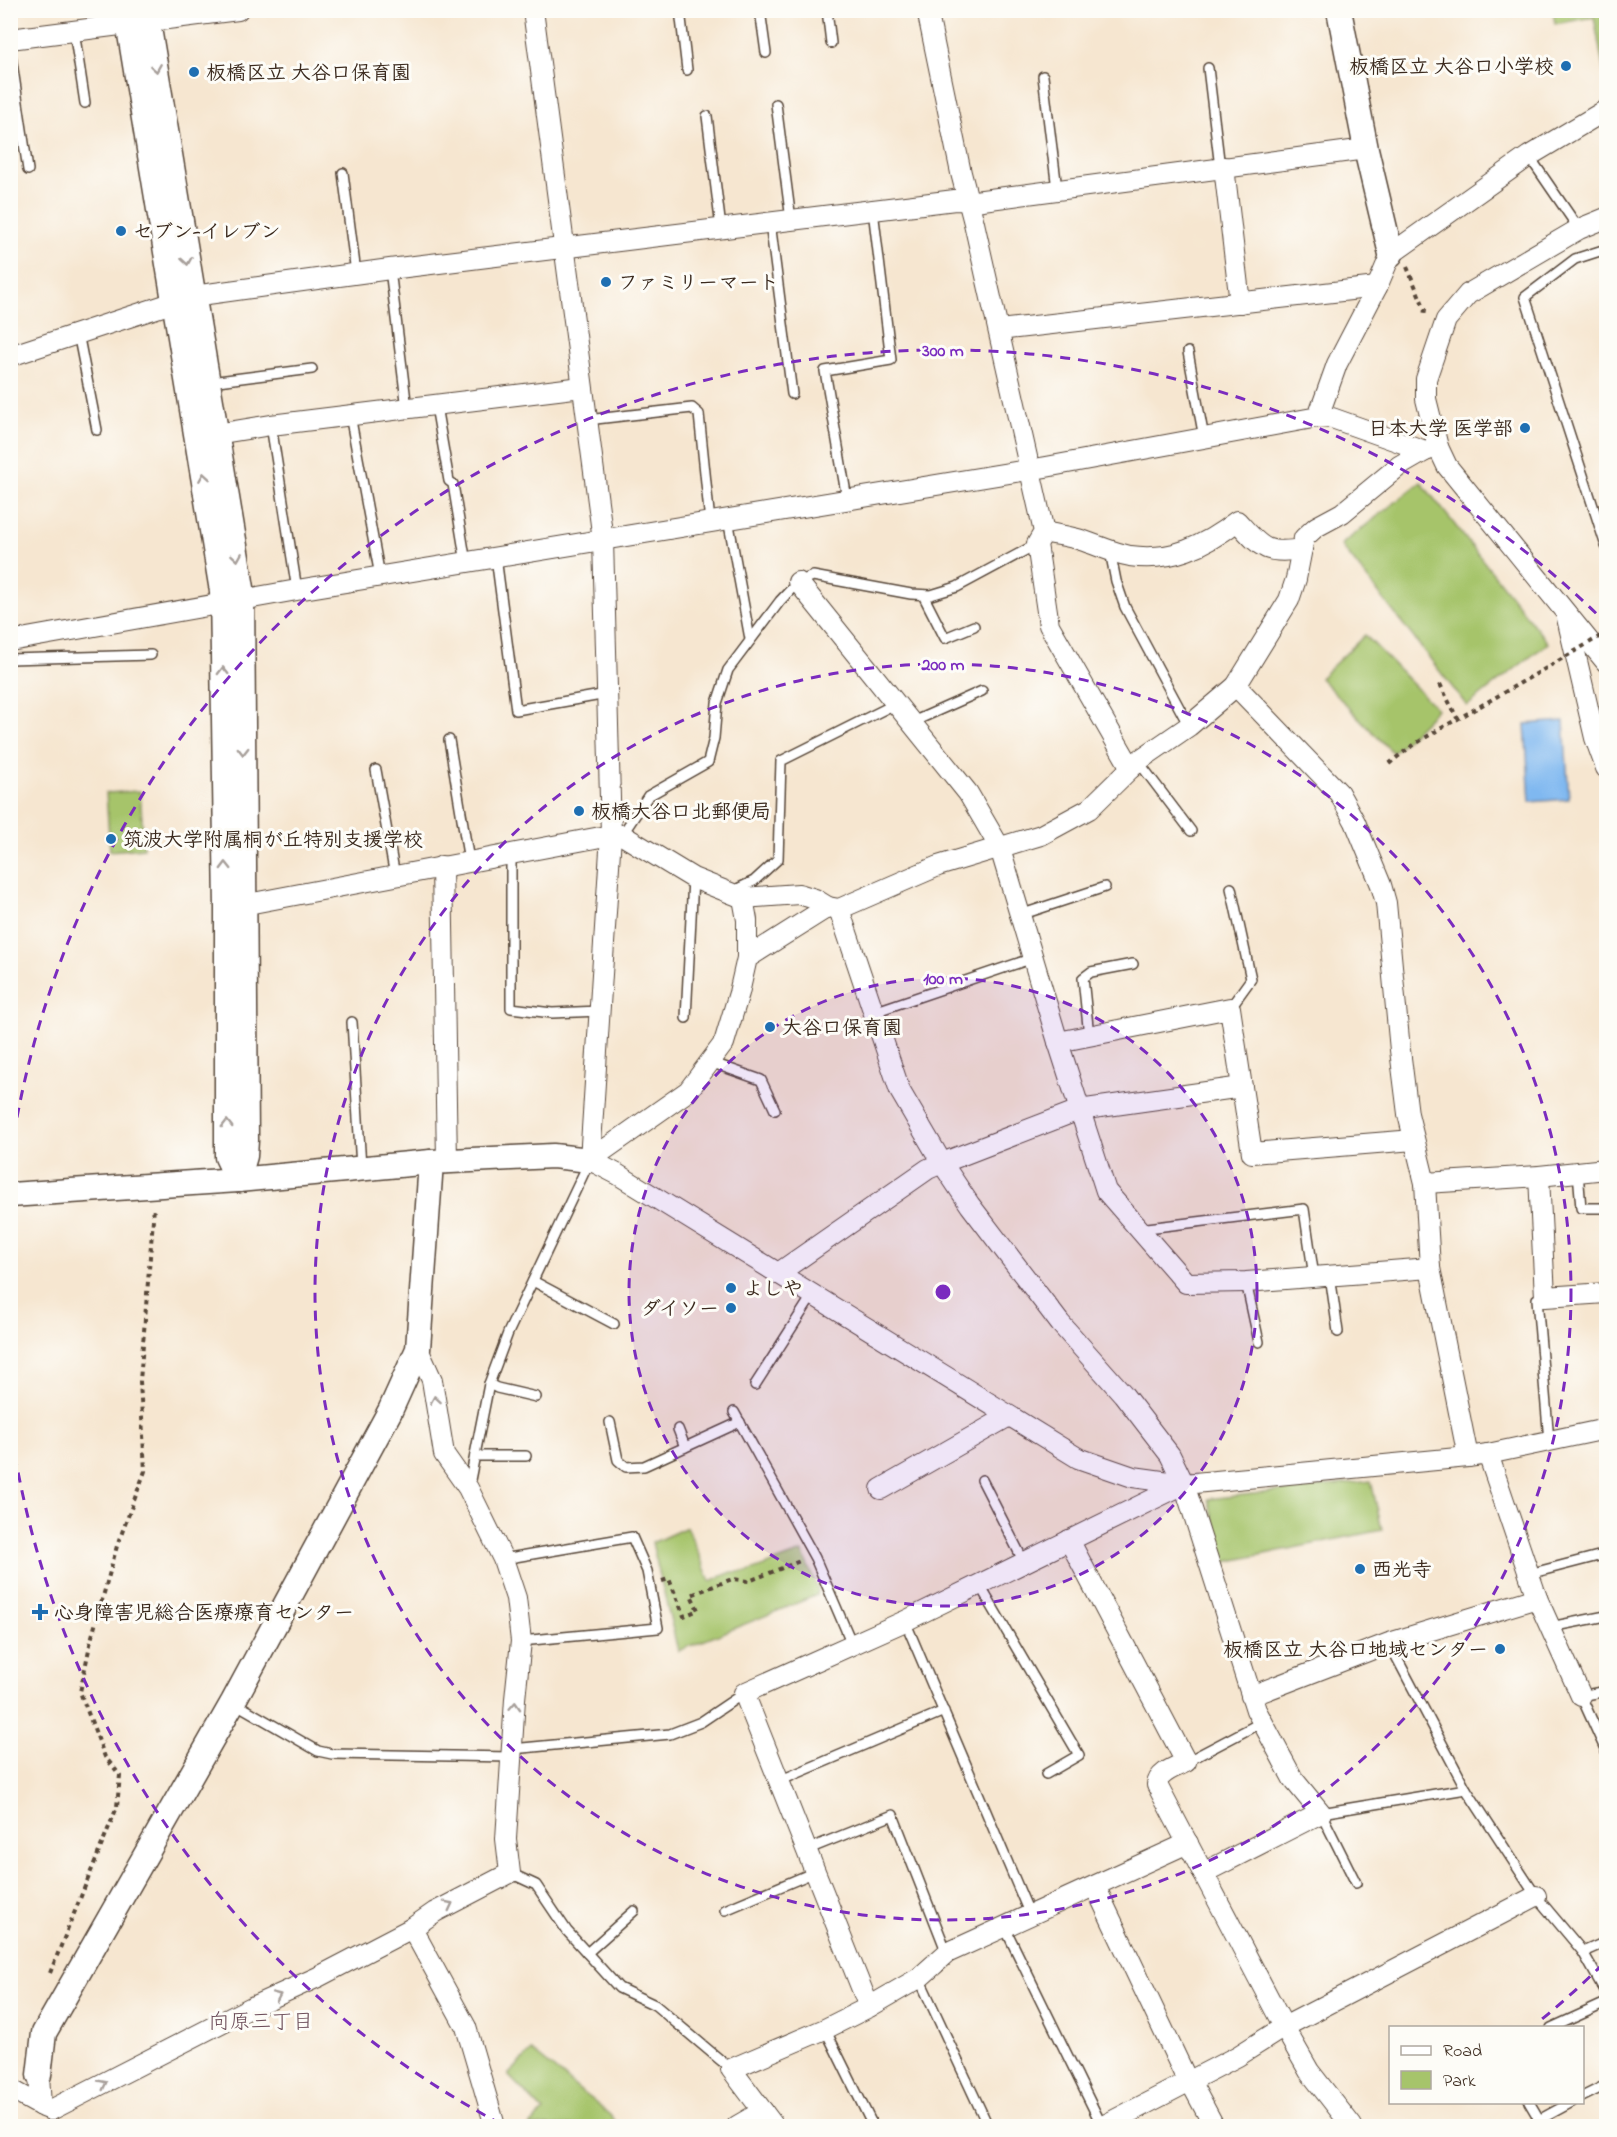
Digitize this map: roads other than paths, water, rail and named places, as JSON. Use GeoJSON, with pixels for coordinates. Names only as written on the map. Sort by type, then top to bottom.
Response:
{"type":"FeatureCollection","features":[{"type":"Feature","properties":{"kind":"street"},"geometry":{"type":"LineString","coordinates":[[10,39],[74,31],[137,17],[238,10]]}},
{"type":"Feature","properties":{"kind":"street"},"geometry":{"type":"LineString","coordinates":[[533,10],[603,540],[607,694],[616,836],[600,1011],[590,1160]]}},
{"type":"Feature","properties":{"kind":"street"},"geometry":{"type":"LineString","coordinates":[[927,10],[1029,470],[1040,538],[1049,626],[1134,765]]}},
{"type":"Feature","properties":{"kind":"street"},"geometry":{"type":"LineString","coordinates":[[1339,10],[1366,148],[1391,254]]}},
{"type":"Feature","properties":{"kind":"street"},"geometry":{"type":"LineString","coordinates":[[137,17],[184,298],[222,591],[232,603]]}},
{"type":"Feature","properties":{"kind":"street"},"geometry":{"type":"LineString","coordinates":[[1318,417],[1337,364],[1377,287],[1391,254],[1529,156],[1606,110]]}},
{"type":"Feature","properties":{"kind":"street"},"geometry":{"type":"LineString","coordinates":[[10,356],[184,298],[356,273],[770,222],[968,201],[1366,148]]}},
{"type":"Feature","properties":{"kind":"street"},"geometry":{"type":"LineString","coordinates":[[1222,167],[1240,303]]}},
{"type":"Feature","properties":{"kind":"street"},"geometry":{"type":"LineString","coordinates":[[1431,449],[1426,379],[1446,320],[1468,294],[1579,229],[1606,218]]}},
{"type":"Feature","properties":{"kind":"street"},"geometry":{"type":"LineString","coordinates":[[999,330],[1377,287]]}},
{"type":"Feature","properties":{"kind":"street"},"geometry":{"type":"LineString","coordinates":[[184,298],[207,382],[242,588],[232,603],[235,906],[227,1157],[238,1180]]}},
{"type":"Feature","properties":{"kind":"street"},"geometry":{"type":"LineString","coordinates":[[216,434],[271,425],[582,387]]}},
{"type":"Feature","properties":{"kind":"street"},"geometry":{"type":"LineString","coordinates":[[10,641],[380,576],[1029,470],[1318,417],[1332,418],[1431,449],[1606,662]]}},
{"type":"Feature","properties":{"kind":"street"},"geometry":{"type":"LineString","coordinates":[[747,958],[834,908],[938,866],[1041,835],[1089,809],[1134,765],[1189,726],[1236,686],[1289,600],[1305,538],[1316,528],[1342,513],[1399,466],[1431,449]]}},
{"type":"Feature","properties":{"kind":"street"},"geometry":{"type":"LineString","coordinates":[[1040,538],[1079,539],[1128,556],[1144,557],[1190,550],[1206,543],[1237,521],[1258,544],[1268,550],[1285,552],[1302,549]]}},
{"type":"Feature","properties":{"kind":"street"},"geometry":{"type":"LineString","coordinates":[[798,582],[968,793],[1000,848],[1058,1042],[1106,1191],[1186,1283],[1246,1282],[1430,1268]]}},
{"type":"Feature","properties":{"kind":"street"},"geometry":{"type":"LineString","coordinates":[[1566,613],[1580,683],[1606,768]]}},
{"type":"Feature","properties":{"kind":"street"},"geometry":{"type":"LineString","coordinates":[[1236,686],[1339,793],[1355,822],[1381,885],[1386,903],[1400,1050],[1414,1140],[1425,1183],[1430,1268],[1468,1457]]}},
{"type":"Feature","properties":{"kind":"street"},"geometry":{"type":"LineString","coordinates":[[235,906],[511,853],[616,836],[693,878],[736,896],[799,894],[834,908],[874,1012],[900,1091],[942,1163],[970,1205],[1060,1323],[1123,1394],[1170,1455],[1184,1484],[1251,1696],[1262,1722],[1293,1779],[1321,1813],[1203,1873]]}},
{"type":"Feature","properties":{"kind":"street"},"geometry":{"type":"LineString","coordinates":[[48,2114],[39,2075],[44,2033],[233,1702],[390,1412],[418,1349],[439,1161],[442,866]]}},
{"type":"Feature","properties":{"kind":"street"},"geometry":{"type":"LineString","coordinates":[[590,1160],[688,1091],[724,1042],[726,1022],[739,993],[747,958],[747,920],[736,896]]}},
{"type":"Feature","properties":{"kind":"street"},"geometry":{"type":"LineString","coordinates":[[1058,1042],[1230,1008],[1252,1153],[1414,1140]]}},
{"type":"Feature","properties":{"kind":"street"},"geometry":{"type":"LineString","coordinates":[[777,1274],[928,1169],[942,1163],[1080,1110],[1242,1087]]}},
{"type":"Feature","properties":{"kind":"street"},"geometry":{"type":"LineString","coordinates":[[10,1195],[238,1180],[439,1161],[553,1156],[590,1160],[617,1174],[1078,1458],[1133,1477],[1184,1484],[1468,1457],[1606,1429]]}},
{"type":"Feature","properties":{"kind":"street"},"geometry":{"type":"LineString","coordinates":[[1425,1183],[1539,1176],[1606,1169]]}},
{"type":"Feature","properties":{"kind":"street"},"geometry":{"type":"LineString","coordinates":[[1539,1176],[1545,1297],[1606,1293]]}},
{"type":"Feature","properties":{"kind":"street"},"geometry":{"type":"LineString","coordinates":[[48,2114],[254,2006],[318,1977],[412,1928],[435,1912],[510,1873],[506,1839],[521,1641],[516,1598],[503,1559],[468,1488],[444,1454],[432,1380],[418,1349]]}},
{"type":"Feature","properties":{"kind":"street"},"geometry":{"type":"LineString","coordinates":[[881,1490],[1009,1416]]}},
{"type":"Feature","properties":{"kind":"street"},"geometry":{"type":"LineString","coordinates":[[1488,1454],[1537,1598],[1581,1696]]}},
{"type":"Feature","properties":{"kind":"street"},"geometry":{"type":"LineString","coordinates":[[869,2007],[744,1694],[906,1621],[1184,1484]]}},
{"type":"Feature","properties":{"kind":"street"},"geometry":{"type":"LineString","coordinates":[[1069,1540],[1186,1762],[1161,1775],[1157,1785],[1309,2071],[1352,2127]]}},
{"type":"Feature","properties":{"kind":"street"},"geometry":{"type":"LineString","coordinates":[[1251,1696],[1389,1643],[1537,1598]]}},
{"type":"Feature","properties":{"kind":"street"},"geometry":{"type":"LineString","coordinates":[[737,2127],[768,2119],[731,2069],[825,2029],[869,2007],[919,1978],[947,1953],[1188,1843]]}},
{"type":"Feature","properties":{"kind":"street"},"geometry":{"type":"LineString","coordinates":[[1095,1886],[1189,2081],[1214,2127]]}},
{"type":"Feature","properties":{"kind":"street"},"geometry":{"type":"LineString","coordinates":[[1102,2127],[1238,2056],[1284,2027],[1536,1896]]}},
{"type":"Feature","properties":{"kind":"street"},"geometry":{"type":"LineString","coordinates":[[412,1928],[466,2026],[495,2127]]}},
{"type":"Feature","properties":{"kind":"street"},"geometry":{"type":"LineString","coordinates":[[10,2089],[48,2114]]}},
{"type":"Feature","properties":{"kind":"lane"},"geometry":{"type":"LineString","coordinates":[[680,10],[687,70]]}},
{"type":"Feature","properties":{"kind":"lane"},"geometry":{"type":"LineString","coordinates":[[760,10],[766,53]]}},
{"type":"Feature","properties":{"kind":"lane"},"geometry":{"type":"LineString","coordinates":[[827,10],[831,43]]}},
{"type":"Feature","properties":{"kind":"lane"},"geometry":{"type":"LineString","coordinates":[[74,31],[85,103]]}},
{"type":"Feature","properties":{"kind":"lane"},"geometry":{"type":"LineString","coordinates":[[10,49],[28,170]]}},
{"type":"Feature","properties":{"kind":"lane"},"geometry":{"type":"LineString","coordinates":[[1208,68],[1222,167]]}},
{"type":"Feature","properties":{"kind":"lane"},"geometry":{"type":"LineString","coordinates":[[1043,76],[1057,189]]}},
{"type":"Feature","properties":{"kind":"lane"},"geometry":{"type":"LineString","coordinates":[[776,104],[791,220]]}},
{"type":"Feature","properties":{"kind":"lane"},"geometry":{"type":"LineString","coordinates":[[707,116],[721,228]]}},
{"type":"Feature","properties":{"kind":"lane"},"geometry":{"type":"LineString","coordinates":[[1529,156],[1579,229]]}},
{"type":"Feature","properties":{"kind":"lane"},"geometry":{"type":"LineString","coordinates":[[343,173],[356,273]]}},
{"type":"Feature","properties":{"kind":"lane"},"geometry":{"type":"LineString","coordinates":[[847,499],[825,371],[891,360],[873,210]]}},
{"type":"Feature","properties":{"kind":"lane"},"geometry":{"type":"LineString","coordinates":[[770,222],[792,393]]}},
{"type":"Feature","properties":{"kind":"lane"},"geometry":{"type":"LineString","coordinates":[[1606,249],[1575,259],[1525,297],[1606,546]]}},
{"type":"Feature","properties":{"kind":"lane"},"geometry":{"type":"LineString","coordinates":[[390,269],[407,409]]}},
{"type":"Feature","properties":{"kind":"lane"},"geometry":{"type":"LineString","coordinates":[[78,333],[97,430]]}},
{"type":"Feature","properties":{"kind":"lane"},"geometry":{"type":"LineString","coordinates":[[1188,352],[1204,438]]}},
{"type":"Feature","properties":{"kind":"lane"},"geometry":{"type":"LineString","coordinates":[[207,382],[312,369]]}},
{"type":"Feature","properties":{"kind":"lane"},"geometry":{"type":"LineString","coordinates":[[436,406],[449,481],[453,484],[466,562]]}},
{"type":"Feature","properties":{"kind":"lane"},"geometry":{"type":"LineString","coordinates":[[586,420],[692,408],[699,414],[719,520],[750,639]]}},
{"type":"Feature","properties":{"kind":"lane"},"geometry":{"type":"LineString","coordinates":[[350,415],[380,576]]}},
{"type":"Feature","properties":{"kind":"lane"},"geometry":{"type":"LineString","coordinates":[[271,425],[297,590]]}},
{"type":"Feature","properties":{"kind":"lane"},"geometry":{"type":"LineString","coordinates":[[616,836],[648,796],[708,762],[714,738],[717,703],[728,670],[780,601],[798,582],[813,576],[931,595],[957,587],[1040,538]]}},
{"type":"Feature","properties":{"kind":"lane"},"geometry":{"type":"LineString","coordinates":[[1110,551],[1116,581],[1125,607],[1189,726]]}},
{"type":"Feature","properties":{"kind":"lane"},"geometry":{"type":"LineString","coordinates":[[496,557],[516,710],[607,694]]}},
{"type":"Feature","properties":{"kind":"lane"},"geometry":{"type":"LineString","coordinates":[[923,595],[945,638],[974,626]]}},
{"type":"Feature","properties":{"kind":"lane"},"geometry":{"type":"LineString","coordinates":[[10,659],[151,655]]}},
{"type":"Feature","properties":{"kind":"lane"},"geometry":{"type":"LineString","coordinates":[[910,723],[982,691]]}},
{"type":"Feature","properties":{"kind":"lane"},"geometry":{"type":"LineString","coordinates":[[736,896],[778,859],[781,761],[895,704]]}},
{"type":"Feature","properties":{"kind":"lane"},"geometry":{"type":"LineString","coordinates":[[449,740],[469,861]]}},
{"type":"Feature","properties":{"kind":"lane"},"geometry":{"type":"LineString","coordinates":[[1134,765],[1191,831]]}},
{"type":"Feature","properties":{"kind":"lane"},"geometry":{"type":"LineString","coordinates":[[376,770],[395,876]]}},
{"type":"Feature","properties":{"kind":"lane"},"geometry":{"type":"LineString","coordinates":[[511,853],[511,1008],[552,1013],[600,1011]]}},
{"type":"Feature","properties":{"kind":"lane"},"geometry":{"type":"LineString","coordinates":[[686,1018],[693,878]]}},
{"type":"Feature","properties":{"kind":"lane"},"geometry":{"type":"LineString","coordinates":[[1020,915],[1105,887]]}},
{"type":"Feature","properties":{"kind":"lane"},"geometry":{"type":"LineString","coordinates":[[1230,1008],[1251,979],[1231,888]]}},
{"type":"Feature","properties":{"kind":"lane"},"geometry":{"type":"LineString","coordinates":[[874,1012],[1033,958]]}},
{"type":"Feature","properties":{"kind":"lane"},"geometry":{"type":"LineString","coordinates":[[1089,1036],[1083,978],[1091,972],[1133,964]]}},
{"type":"Feature","properties":{"kind":"lane"},"geometry":{"type":"LineString","coordinates":[[352,1023],[361,1168]]}},
{"type":"Feature","properties":{"kind":"lane"},"geometry":{"type":"LineString","coordinates":[[710,1062],[761,1080],[775,1110]]}},
{"type":"Feature","properties":{"kind":"lane"},"geometry":{"type":"LineString","coordinates":[[468,1488],[489,1384],[508,1333],[590,1160]]}},
{"type":"Feature","properties":{"kind":"lane"},"geometry":{"type":"LineString","coordinates":[[1578,1172],[1581,1208],[1606,1208]]}},
{"type":"Feature","properties":{"kind":"lane"},"geometry":{"type":"LineString","coordinates":[[1139,1229],[1304,1209],[1338,1332]]}},
{"type":"Feature","properties":{"kind":"lane"},"geometry":{"type":"LineString","coordinates":[[533,1281],[614,1324]]}},
{"type":"Feature","properties":{"kind":"lane"},"geometry":{"type":"LineString","coordinates":[[1246,1282],[1258,1342]]}},
{"type":"Feature","properties":{"kind":"lane"},"geometry":{"type":"LineString","coordinates":[[755,1385],[813,1296]]}},
{"type":"Feature","properties":{"kind":"lane"},"geometry":{"type":"LineString","coordinates":[[1545,1297],[1537,1299],[1549,1441]]}},
{"type":"Feature","properties":{"kind":"lane"},"geometry":{"type":"LineString","coordinates":[[489,1384],[536,1397]]}},
{"type":"Feature","properties":{"kind":"lane"},"geometry":{"type":"LineString","coordinates":[[734,1412],[815,1558],[852,1644]]}},
{"type":"Feature","properties":{"kind":"lane"},"geometry":{"type":"LineString","coordinates":[[610,1422],[618,1460],[626,1467],[644,1467],[740,1422]]}},
{"type":"Feature","properties":{"kind":"lane"},"geometry":{"type":"LineString","coordinates":[[678,1429],[685,1448]]}},
{"type":"Feature","properties":{"kind":"lane"},"geometry":{"type":"LineString","coordinates":[[475,1456],[526,1456]]}},
{"type":"Feature","properties":{"kind":"lane"},"geometry":{"type":"LineString","coordinates":[[982,1480],[1024,1562]]}},
{"type":"Feature","properties":{"kind":"lane"},"geometry":{"type":"LineString","coordinates":[[503,1559],[632,1537],[647,1571],[658,1628],[521,1641]]}},
{"type":"Feature","properties":{"kind":"lane"},"geometry":{"type":"LineString","coordinates":[[1529,1574],[1606,1554]]}},
{"type":"Feature","properties":{"kind":"lane"},"geometry":{"type":"LineString","coordinates":[[979,1584],[1079,1755],[1046,1774]]}},
{"type":"Feature","properties":{"kind":"lane"},"geometry":{"type":"LineString","coordinates":[[1550,1627],[1606,1616]]}},
{"type":"Feature","properties":{"kind":"lane"},"geometry":{"type":"LineString","coordinates":[[906,1621],[1030,1915]]}},
{"type":"Feature","properties":{"kind":"lane"},"geometry":{"type":"LineString","coordinates":[[1389,1643],[1466,1789],[1536,1896],[1583,1952],[1606,1994]]}},
{"type":"Feature","properties":{"kind":"lane"},"geometry":{"type":"LineString","coordinates":[[1606,1691],[1581,1696],[1606,1752]]}},
{"type":"Feature","properties":{"kind":"lane"},"geometry":{"type":"LineString","coordinates":[[233,1702],[318,1751],[512,1753],[670,1734],[701,1722],[744,1694]]}},
{"type":"Feature","properties":{"kind":"lane"},"geometry":{"type":"LineString","coordinates":[[779,1781],[944,1711]]}},
{"type":"Feature","properties":{"kind":"lane"},"geometry":{"type":"LineString","coordinates":[[1186,1762],[1262,1722]]}},
{"type":"Feature","properties":{"kind":"lane"},"geometry":{"type":"LineString","coordinates":[[1356,1883],[1321,1813],[1466,1789]]}},
{"type":"Feature","properties":{"kind":"lane"},"geometry":{"type":"LineString","coordinates":[[806,1850],[893,1815],[947,1953]]}},
{"type":"Feature","properties":{"kind":"lane"},"geometry":{"type":"LineString","coordinates":[[726,1910],[815,1872]]}},
{"type":"Feature","properties":{"kind":"lane"},"geometry":{"type":"LineString","coordinates":[[510,1873],[536,1885],[567,1931],[619,1988],[655,2005],[731,2069]]}},
{"type":"Feature","properties":{"kind":"lane"},"geometry":{"type":"LineString","coordinates":[[587,1953],[634,1911]]}},
{"type":"Feature","properties":{"kind":"lane"},"geometry":{"type":"LineString","coordinates":[[1005,1928],[1102,2127]]}},
{"type":"Feature","properties":{"kind":"lane"},"geometry":{"type":"LineString","coordinates":[[1583,1952],[1606,1942]]}},
{"type":"Feature","properties":{"kind":"lane"},"geometry":{"type":"LineString","coordinates":[[919,1978],[988,2127]]}},
{"type":"Feature","properties":{"kind":"lane"},"geometry":{"type":"LineString","coordinates":[[1555,2026],[1606,2003]]}},
{"type":"Feature","properties":{"kind":"lane"},"geometry":{"type":"LineString","coordinates":[[825,2029],[873,2127]]}},
{"type":"Feature","properties":{"kind":"lane"},"geometry":{"type":"LineString","coordinates":[[1584,2096],[1606,2085]]}},
{"type":"Feature","properties":{"kind":"lane"},"geometry":{"type":"LineString","coordinates":[[1530,2104],[1539,2119]]}},
{"type":"Feature","properties":{"kind":"lane"},"geometry":{"type":"LineString","coordinates":[[1528,2127],[1570,2104]]}},
{"type":"Feature","properties":{"kind":"water"},"geometry":{"type":"Polygon","coordinates":[[[1564,721],[1569,799],[1530,802],[1525,724],[1564,721]]]}},
{"type":"Feature","properties":{"kind":"place","name":"板橋区立 大谷口小学校"},"geometry":{"type":"Point","coordinates":[1566,66]}},
{"type":"Feature","properties":{"kind":"place","name":"板橋区立 大谷口保育園"},"geometry":{"type":"Point","coordinates":[194,72]}},
{"type":"Feature","properties":{"kind":"place","name":"セブン-イレブン"},"geometry":{"type":"Point","coordinates":[121,231]}},
{"type":"Feature","properties":{"kind":"place","name":"ファミリーマート"},"geometry":{"type":"Point","coordinates":[606,282]}},
{"type":"Feature","properties":{"kind":"place","name":"日本大学 医学部"},"geometry":{"type":"Point","coordinates":[1525,428]}},
{"type":"Feature","properties":{"kind":"place","name":"板橋大谷口北郵便局"},"geometry":{"type":"Point","coordinates":[579,811]}},
{"type":"Feature","properties":{"kind":"place","name":"筑波大学附属桐が丘特別支援学校"},"geometry":{"type":"Point","coordinates":[111,839]}},
{"type":"Feature","properties":{"kind":"place","name":"大谷口保育園"},"geometry":{"type":"Point","coordinates":[770,1027]}},
{"type":"Feature","properties":{"kind":"place","name":"よしや"},"geometry":{"type":"Point","coordinates":[731,1288]}},
{"type":"Feature","properties":{"kind":"place","name":"ダイソー"},"geometry":{"type":"Point","coordinates":[731,1308]}},
{"type":"Feature","properties":{"kind":"place","name":"西光寺"},"geometry":{"type":"Point","coordinates":[1360,1569]}},
{"type":"Feature","properties":{"kind":"place","name":"心身障害児総合医療療育センター"},"geometry":{"type":"Point","coordinates":[40,1612]}},
{"type":"Feature","properties":{"kind":"place","name":"板橋区立 大谷口地域センター"},"geometry":{"type":"Point","coordinates":[1500,1649]}},
{"type":"Feature","properties":{"kind":"district","name":"向原三丁目"},"geometry":{"type":"Point","coordinates":[261,2021]}}]}
